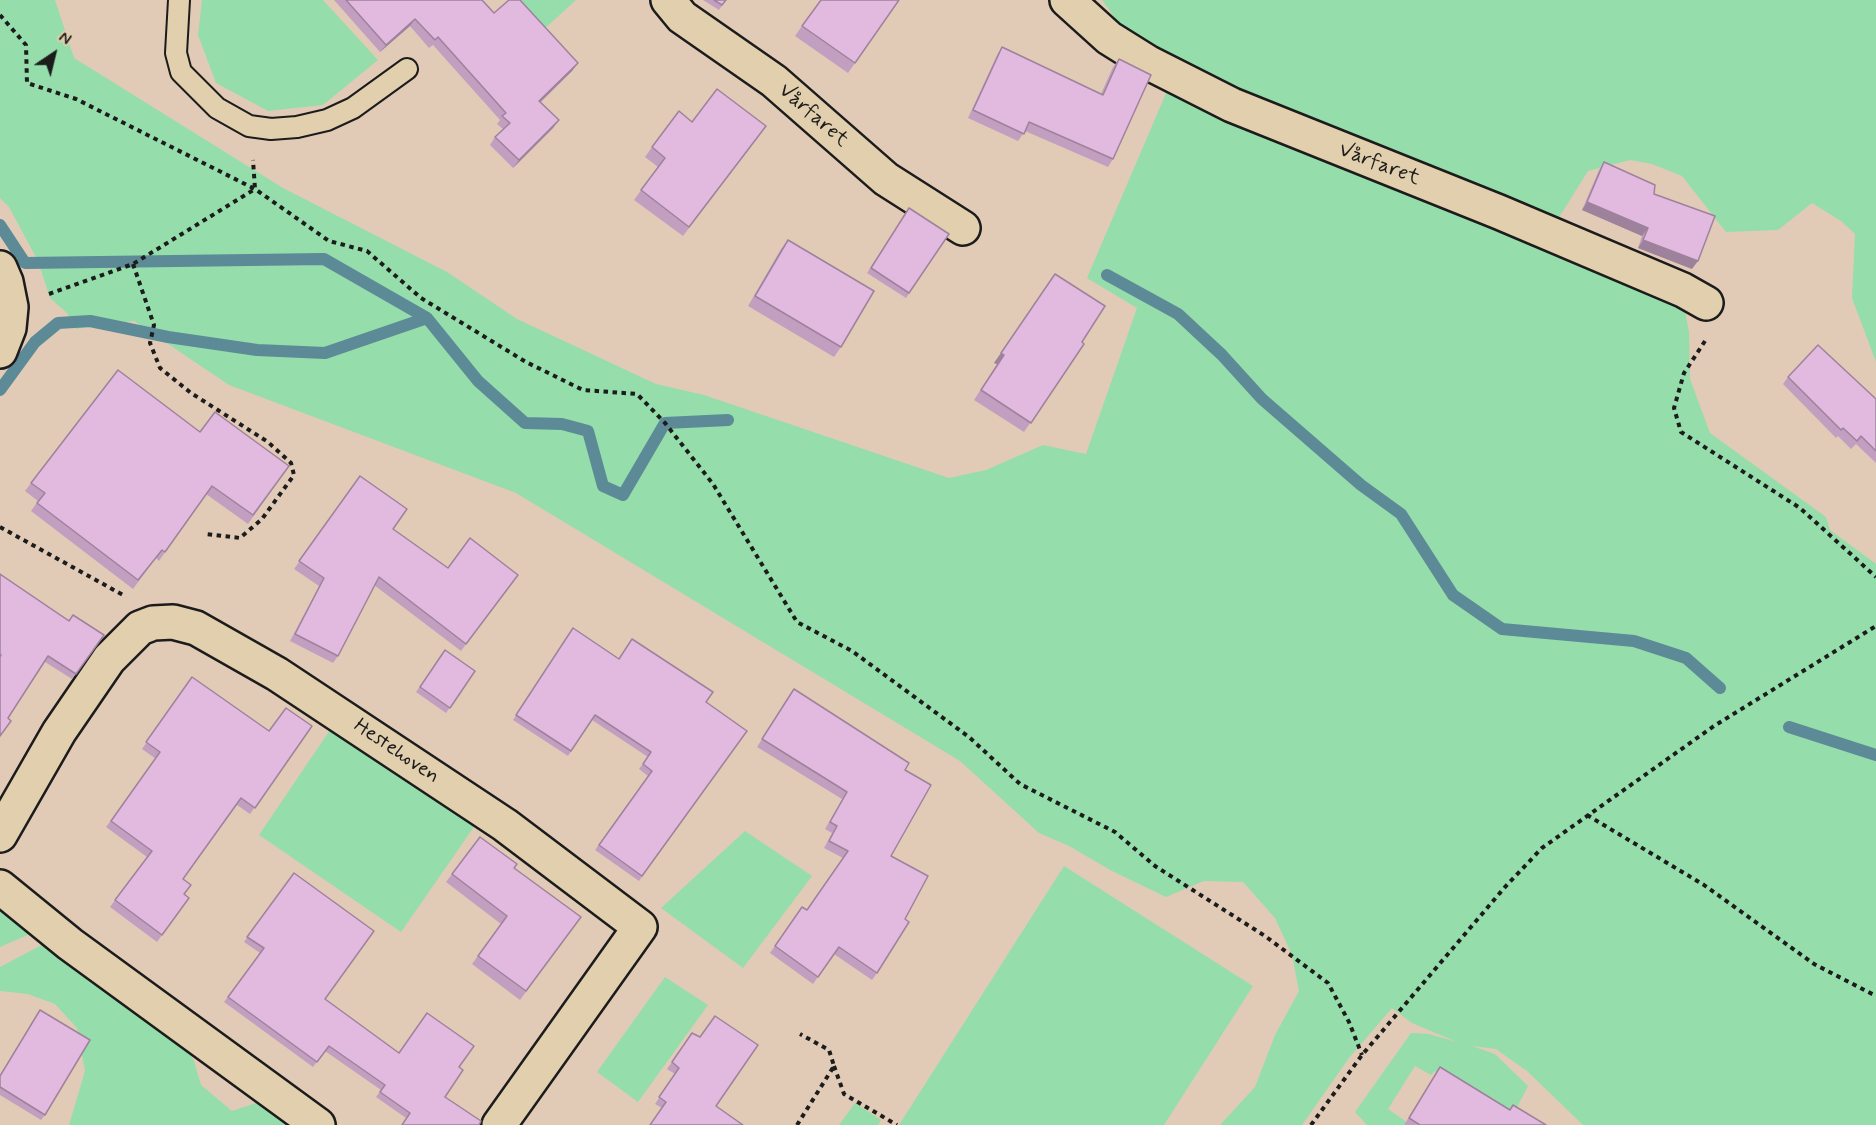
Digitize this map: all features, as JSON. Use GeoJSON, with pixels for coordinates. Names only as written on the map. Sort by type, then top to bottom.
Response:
{"type":"FeatureCollection","features":[{"type":"Feature","properties":{"kind":"street","name":"Vårfaret"},"geometry":{"type":"LineString","coordinates":[[668,0],[682,17],[774,81],[886,179],[963,228]]}},
{"type":"Feature","properties":{"kind":"street","name":"Vårfaret"},"geometry":{"type":"LineString","coordinates":[[1067,0],[1108,38],[1149,63],[1232,105],[1499,212],[1683,290],[1706,303]]}},
{"type":"Feature","properties":{"kind":"street"},"geometry":{"type":"LineString","coordinates":[[0,267],[6,282],[11,307],[9,328],[0,351]]}},
{"type":"Feature","properties":{"kind":"street","name":"Hestehoven"},"geometry":{"type":"LineString","coordinates":[[153,623],[173,622],[196,628],[277,674],[505,825],[640,927],[498,1125]]}},
{"type":"Feature","properties":{"kind":"street"},"geometry":{"type":"LineString","coordinates":[[0,835],[59,732],[109,659],[140,628],[153,623]]}},
{"type":"Feature","properties":{"kind":"street"},"geometry":{"type":"LineString","coordinates":[[0,888],[70,944],[318,1125]]}},
{"type":"Feature","properties":{"kind":"lane"},"geometry":{"type":"LineString","coordinates":[[179,0],[176,53],[181,72],[217,108],[249,126],[271,129],[297,127],[327,120],[353,108],[407,69]]}},
{"type":"Feature","properties":{"kind":"path"},"geometry":{"type":"LineString","coordinates":[[0,15],[26,45],[27,83],[76,99],[255,189],[329,241],[367,251],[422,298],[526,362],[583,390],[637,394],[665,423],[713,484],[797,622],[852,651],[969,738],[1020,784],[1115,832],[1155,866],[1265,936],[1328,983],[1349,1022],[1362,1055]]}},
{"type":"Feature","properties":{"kind":"path"},"geometry":{"type":"LineString","coordinates":[[249,126],[255,189]]}},
{"type":"Feature","properties":{"kind":"path"},"geometry":{"type":"LineString","coordinates":[[11,307],[133,264],[255,189]]}},
{"type":"Feature","properties":{"kind":"path"},"geometry":{"type":"LineString","coordinates":[[133,264],[154,325],[150,343],[160,368],[191,393],[268,442],[291,462],[294,475],[262,519],[240,538],[206,534]]}},
{"type":"Feature","properties":{"kind":"path"},"geometry":{"type":"LineString","coordinates":[[1705,340],[1684,373],[1674,408],[1681,432],[1800,508],[1876,578]]}},
{"type":"Feature","properties":{"kind":"path"},"geometry":{"type":"LineString","coordinates":[[0,527],[124,596],[153,623]]}},
{"type":"Feature","properties":{"kind":"path"},"geometry":{"type":"LineString","coordinates":[[1311,1125],[1362,1055],[1505,887],[1542,848],[1714,726],[1876,626]]}},
{"type":"Feature","properties":{"kind":"path"},"geometry":{"type":"LineString","coordinates":[[1587,815],[1704,885],[1814,964],[1876,996]]}},
{"type":"Feature","properties":{"kind":"path"},"geometry":{"type":"LineString","coordinates":[[800,1034],[829,1050],[844,1094],[897,1125]]}},
{"type":"Feature","properties":{"kind":"path"},"geometry":{"type":"LineString","coordinates":[[797,1125],[834,1066]]}},
{"type":"Feature","properties":{"kind":"green space"},"geometry":{"type":"Polygon","coordinates":[[[0,0],[55,0],[74,58],[283,188],[447,272],[517,319],[656,384],[704,395],[949,478],[986,470],[1043,445],[1086,454],[1137,308],[1087,278],[1167,91],[1102,0],[1876,0],[1876,362],[1852,298],[1855,234],[1841,221],[1812,203],[1778,230],[1726,232],[1682,176],[1652,164],[1630,160],[1588,171],[1553,227],[1684,306],[1689,332],[1690,379],[1710,433],[1826,517],[1830,530],[1876,564],[1876,1125],[1583,1125],[1527,1071],[1496,1049],[1472,1046],[1495,1054],[1528,1086],[1512,1117],[1435,1071],[1431,1075],[1415,1066],[1388,1109],[1411,1125],[1367,1125],[1355,1112],[1411,1033],[1429,1034],[1457,1042],[1412,1023],[1392,1008],[1349,1058],[1302,1125],[1220,1125],[1255,1087],[1275,1035],[1299,991],[1292,955],[1275,918],[1243,882],[1204,881],[1166,897],[1112,871],[1069,846],[1039,833],[960,761],[516,493],[229,385],[134,321],[76,329],[67,313],[50,298],[38,261],[9,207],[0,198],[0,0]]]}},
{"type":"Feature","properties":{"kind":"green space"},"geometry":{"type":"Polygon","coordinates":[[[202,0],[323,0],[378,60],[323,105],[268,111],[216,83],[198,35],[202,0]]]}},
{"type":"Feature","properties":{"kind":"green space"},"geometry":{"type":"Polygon","coordinates":[[[519,0],[576,0],[541,32],[519,0]]]}},
{"type":"Feature","properties":{"kind":"green space"},"geometry":{"type":"Polygon","coordinates":[[[332,727],[476,824],[401,932],[259,835],[332,727]]]}},
{"type":"Feature","properties":{"kind":"green space"},"geometry":{"type":"Polygon","coordinates":[[[745,831],[812,876],[743,968],[661,908],[745,831]]]}},
{"type":"Feature","properties":{"kind":"green space"},"geometry":{"type":"Polygon","coordinates":[[[1064,866],[1253,986],[1164,1125],[899,1125],[1064,866]]]}},
{"type":"Feature","properties":{"kind":"green space"},"geometry":{"type":"Polygon","coordinates":[[[0,900],[39,930],[0,947],[0,900]]]}},
{"type":"Feature","properties":{"kind":"green space"},"geometry":{"type":"Polygon","coordinates":[[[49,941],[182,1038],[194,1061],[201,1085],[232,1111],[265,1100],[297,1125],[69,1125],[85,1071],[77,1028],[55,1004],[28,994],[0,991],[0,967],[49,941]]]}},
{"type":"Feature","properties":{"kind":"green space"},"geometry":{"type":"Polygon","coordinates":[[[665,977],[708,1005],[638,1102],[597,1072],[665,977]]]}},
{"type":"Feature","properties":{"kind":"green space"},"geometry":{"type":"Polygon","coordinates":[[[855,1103],[881,1120],[878,1125],[839,1125],[855,1103]]]}},
{"type":"Feature","properties":{"kind":"building"},"geometry":{"type":"Polygon","coordinates":[[[346,0],[482,0],[494,13],[509,0],[520,0],[578,63],[539,101],[559,120],[519,160],[495,137],[510,123],[502,116],[506,113],[438,37],[435,40],[415,19],[386,45],[346,0]]]}},
{"type":"Feature","properties":{"kind":"building"},"geometry":{"type":"Polygon","coordinates":[[[714,0],[726,0],[722,5],[714,0]]]}},
{"type":"Feature","properties":{"kind":"building"},"geometry":{"type":"Polygon","coordinates":[[[821,0],[899,0],[855,63],[802,26],[821,0]]]}},
{"type":"Feature","properties":{"kind":"building"},"geometry":{"type":"Polygon","coordinates":[[[1002,47],[1103,95],[1119,59],[1151,75],[1113,159],[1029,122],[1024,134],[973,110],[1002,47]]]}},
{"type":"Feature","properties":{"kind":"building"},"geometry":{"type":"Polygon","coordinates":[[[717,89],[766,126],[689,227],[641,190],[665,158],[652,147],[679,111],[692,122],[717,89]]]}},
{"type":"Feature","properties":{"kind":"building"},"geometry":{"type":"Polygon","coordinates":[[[1604,162],[1655,185],[1654,194],[1715,216],[1698,261],[1643,240],[1648,228],[1587,202],[1604,162]]]}},
{"type":"Feature","properties":{"kind":"building"},"geometry":{"type":"Polygon","coordinates":[[[909,208],[949,234],[909,293],[871,268],[909,208]]]}},
{"type":"Feature","properties":{"kind":"building"},"geometry":{"type":"Polygon","coordinates":[[[788,240],[874,291],[841,347],[755,296],[788,240]]]}},
{"type":"Feature","properties":{"kind":"building"},"geometry":{"type":"Polygon","coordinates":[[[1055,274],[1105,306],[1082,342],[1084,344],[1031,423],[981,390],[1004,355],[1001,353],[1055,274]]]}},
{"type":"Feature","properties":{"kind":"building"},"geometry":{"type":"Polygon","coordinates":[[[1818,345],[1876,399],[1876,451],[1861,436],[1857,441],[1843,428],[1841,430],[1788,377],[1818,345]]]}},
{"type":"Feature","properties":{"kind":"building"},"geometry":{"type":"Polygon","coordinates":[[[118,370],[200,432],[215,412],[289,466],[253,515],[212,486],[165,552],[162,550],[138,580],[37,503],[45,493],[31,483],[118,370]]]}},
{"type":"Feature","properties":{"kind":"building"},"geometry":{"type":"Polygon","coordinates":[[[360,476],[407,509],[393,529],[448,568],[470,538],[518,575],[466,644],[379,577],[338,656],[295,634],[324,578],[299,561],[360,476]]]}},
{"type":"Feature","properties":{"kind":"building"},"geometry":{"type":"Polygon","coordinates":[[[0,574],[69,621],[73,615],[104,635],[76,674],[48,656],[8,718],[11,721],[0,736],[1,655],[0,574]]]}},
{"type":"Feature","properties":{"kind":"building"},"geometry":{"type":"Polygon","coordinates":[[[573,628],[619,659],[632,639],[713,692],[706,702],[747,731],[642,876],[599,845],[652,771],[643,764],[651,752],[595,715],[571,751],[516,715],[573,628]]]}},
{"type":"Feature","properties":{"kind":"building"},"geometry":{"type":"Polygon","coordinates":[[[445,650],[475,671],[450,708],[420,687],[445,650]]]}},
{"type":"Feature","properties":{"kind":"building"},"geometry":{"type":"Polygon","coordinates":[[[192,677],[269,731],[286,708],[312,726],[255,808],[241,798],[183,879],[191,885],[184,894],[189,898],[162,935],[115,900],[152,851],[111,821],[160,752],[146,742],[192,677]]]}},
{"type":"Feature","properties":{"kind":"building"},"geometry":{"type":"Polygon","coordinates":[[[794,689],[909,763],[905,770],[931,785],[891,856],[928,876],[905,919],[909,922],[877,973],[839,947],[818,977],[775,946],[802,907],[807,910],[848,851],[829,841],[837,826],[830,822],[847,792],[762,739],[794,689]]]}},
{"type":"Feature","properties":{"kind":"building"},"geometry":{"type":"Polygon","coordinates":[[[480,837],[517,864],[514,868],[581,917],[526,991],[478,956],[507,916],[452,874],[480,837]]]}},
{"type":"Feature","properties":{"kind":"building"},"geometry":{"type":"Polygon","coordinates":[[[294,873],[374,931],[325,999],[399,1053],[427,1013],[474,1046],[459,1067],[463,1070],[445,1097],[481,1121],[479,1125],[402,1125],[410,1113],[380,1092],[385,1085],[329,1046],[317,1062],[228,997],[264,948],[247,937],[294,873]]]}},
{"type":"Feature","properties":{"kind":"building"},"geometry":{"type":"Polygon","coordinates":[[[40,1010],[90,1040],[45,1115],[0,1087],[0,1076],[40,1010]]]}},
{"type":"Feature","properties":{"kind":"building"},"geometry":{"type":"Polygon","coordinates":[[[715,1016],[758,1045],[716,1106],[743,1125],[650,1125],[666,1102],[659,1097],[679,1068],[672,1062],[692,1033],[700,1037],[715,1016]]]}},
{"type":"Feature","properties":{"kind":"building"},"geometry":{"type":"Polygon","coordinates":[[[1440,1067],[1510,1110],[1513,1105],[1546,1125],[1420,1125],[1409,1118],[1440,1067]]]}},
{"type":"Feature","properties":{"kind":"waterway"},"geometry":{"type":"LineString","coordinates":[[0,225],[25,263],[324,259],[427,318]]}},
{"type":"Feature","properties":{"kind":"waterway"},"geometry":{"type":"LineString","coordinates":[[1107,275],[1178,314],[1222,355],[1262,399],[1361,485],[1401,514],[1453,595],[1502,629],[1634,641],[1686,658],[1720,688]]}},
{"type":"Feature","properties":{"kind":"waterway"},"geometry":{"type":"LineString","coordinates":[[0,390],[35,342],[58,323],[90,321],[168,337],[257,350],[325,353],[427,318],[478,381],[525,423],[562,424],[588,431],[603,486],[623,495],[665,423],[728,420]]}},
{"type":"Feature","properties":{"kind":"waterway"},"geometry":{"type":"LineString","coordinates":[[1789,727],[1876,755]]}}]}
